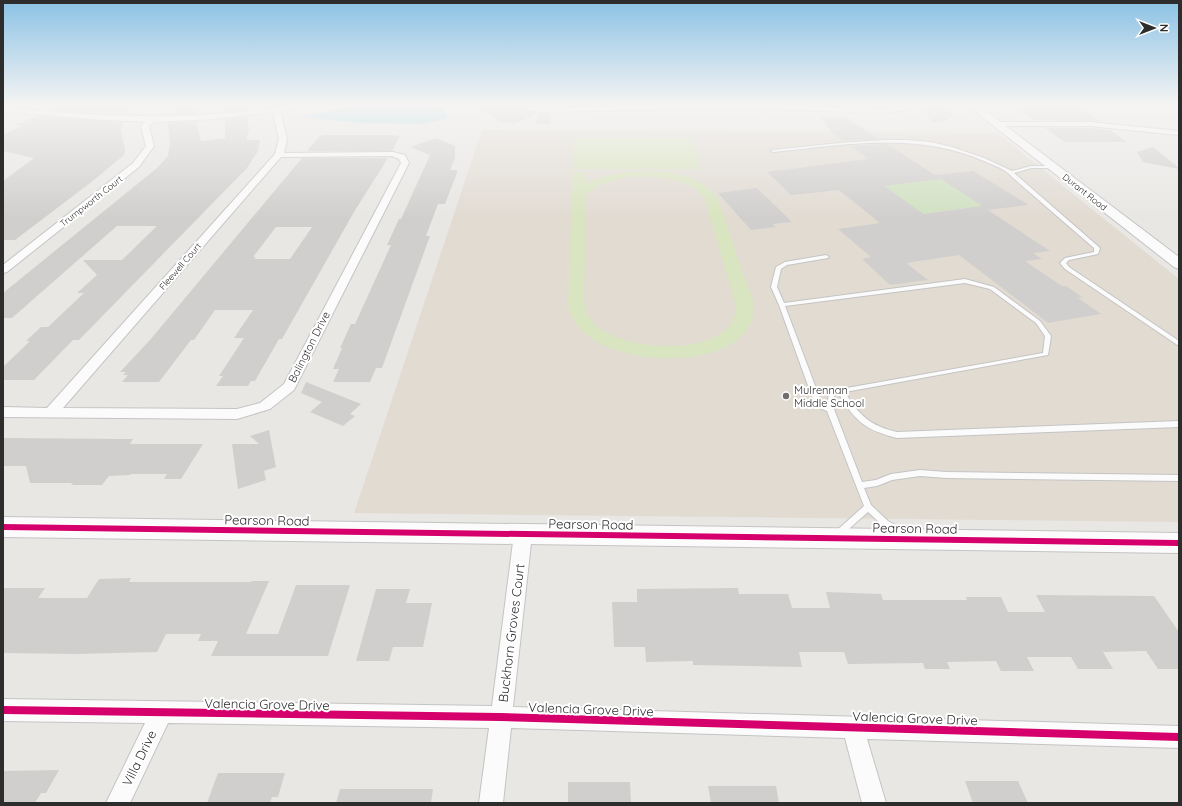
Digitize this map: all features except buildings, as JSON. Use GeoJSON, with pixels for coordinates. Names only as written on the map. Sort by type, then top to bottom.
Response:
{"type":"FeatureCollection","features":[{"type":"Feature","properties":{"kind":"street","name":"Trumpworth Court"},"geometry":{"type":"LineString","coordinates":[[3,270],[136,165],[150,146],[149,143]]}},
{"type":"Feature","properties":{"kind":"street"},"geometry":{"type":"LineString","coordinates":[[279,155],[281,143]]}},
{"type":"Feature","properties":{"kind":"street","name":"Durant Road"},"geometry":{"type":"LineString","coordinates":[[1021,143],[1179,264]]}},
{"type":"Feature","properties":{"kind":"street","name":"Balington Drive"},"geometry":{"type":"LineString","coordinates":[[3,412],[237,414],[265,406],[289,387],[405,162],[402,157],[393,154],[279,155]]}},
{"type":"Feature","properties":{"kind":"street","name":"Fleewell Court"},"geometry":{"type":"LineString","coordinates":[[51,412],[279,155]]}},
{"type":"Feature","properties":{"kind":"street","name":"Pearson Road"},"geometry":{"type":"LineString","coordinates":[[3,527],[912,538],[1179,544]]}},
{"type":"Feature","properties":{"kind":"street","name":"Buckhorn Groves Court"},"geometry":{"type":"LineString","coordinates":[[491,803],[500,717],[523,534]]}},
{"type":"Feature","properties":{"kind":"street","name":"Valencia Grove Drive"},"geometry":{"type":"LineString","coordinates":[[3,710],[161,714],[500,717],[1179,737]]}},
{"type":"Feature","properties":{"kind":"street","name":"Villa Drive"},"geometry":{"type":"LineString","coordinates":[[118,803],[161,714]]}},
{"type":"Feature","properties":{"kind":"street"},"geometry":{"type":"LineString","coordinates":[[853,727],[874,803]]}},
{"type":"Feature","properties":{"kind":"lane"},"geometry":{"type":"LineString","coordinates":[[773,151],[870,143]]}},
{"type":"Feature","properties":{"kind":"lane"},"geometry":{"type":"LineString","coordinates":[[892,143],[925,144],[952,148],[980,157],[1011,172],[1097,248],[1096,253],[1067,259],[1063,263],[1067,268],[1179,344]]}},
{"type":"Feature","properties":{"kind":"lane"},"geometry":{"type":"LineString","coordinates":[[1011,172],[1031,167],[1053,167]]}},
{"type":"Feature","properties":{"kind":"lane"},"geometry":{"type":"LineString","coordinates":[[826,257],[786,264],[778,268],[774,287],[819,405],[830,410]]}},
{"type":"Feature","properties":{"kind":"lane"},"geometry":{"type":"LineString","coordinates":[[782,305],[965,281],[992,288],[1038,322],[1048,336],[1046,354],[841,391],[831,395],[830,410],[868,507],[885,523],[912,538]]}},
{"type":"Feature","properties":{"kind":"lane"},"geometry":{"type":"LineString","coordinates":[[841,391],[852,410],[863,422],[874,429],[897,435],[1179,424]]}},
{"type":"Feature","properties":{"kind":"lane"},"geometry":{"type":"LineString","coordinates":[[860,485],[877,483],[891,477],[920,473],[946,475],[1179,478]]}},
{"type":"Feature","properties":{"kind":"lane"},"geometry":{"type":"LineString","coordinates":[[834,538],[868,507]]}},
{"type":"Feature","properties":{"kind":"shaded area","name":"Mulrennan Middle School"},"geometry":{"type":"Polygon","coordinates":[[[478,143],[1009,143],[1179,279],[1179,522],[354,513],[478,143]]]}},
{"type":"Feature","properties":{"kind":"green space"},"geometry":{"type":"Polygon","coordinates":[[[574,143],[692,143],[701,169],[573,169],[574,143]]]}},
{"type":"Feature","properties":{"kind":"green space"},"geometry":{"type":"Polygon","coordinates":[[[638,171],[657,171],[694,179],[708,188],[719,201],[752,297],[754,311],[744,333],[723,348],[694,357],[660,358],[627,353],[598,342],[577,325],[568,302],[573,172],[586,172],[586,183],[619,174],[638,171]],[[627,177],[601,184],[586,194],[584,300],[588,315],[591,320],[604,331],[624,340],[648,345],[673,346],[697,343],[717,336],[731,324],[736,306],[704,197],[697,190],[679,181],[658,177],[627,177]]]}},
{"type":"Feature","properties":{"kind":"green space"},"geometry":{"type":"Polygon","coordinates":[[[941,179],[982,206],[911,215],[909,204],[899,196],[888,197],[883,186],[941,179]]]}},
{"type":"Feature","properties":{"kind":"cycle path"},"geometry":{"type":"LineString","coordinates":[[3,527],[1179,543]]}},
{"type":"Feature","properties":{"kind":"cycle path"},"geometry":{"type":"LineString","coordinates":[[3,710],[500,717],[1179,737]]}},
{"type":"Feature","properties":{"kind":"place","name":"Mulrennan Middle School"},"geometry":{"type":"Point","coordinates":[786,396]}}]}
